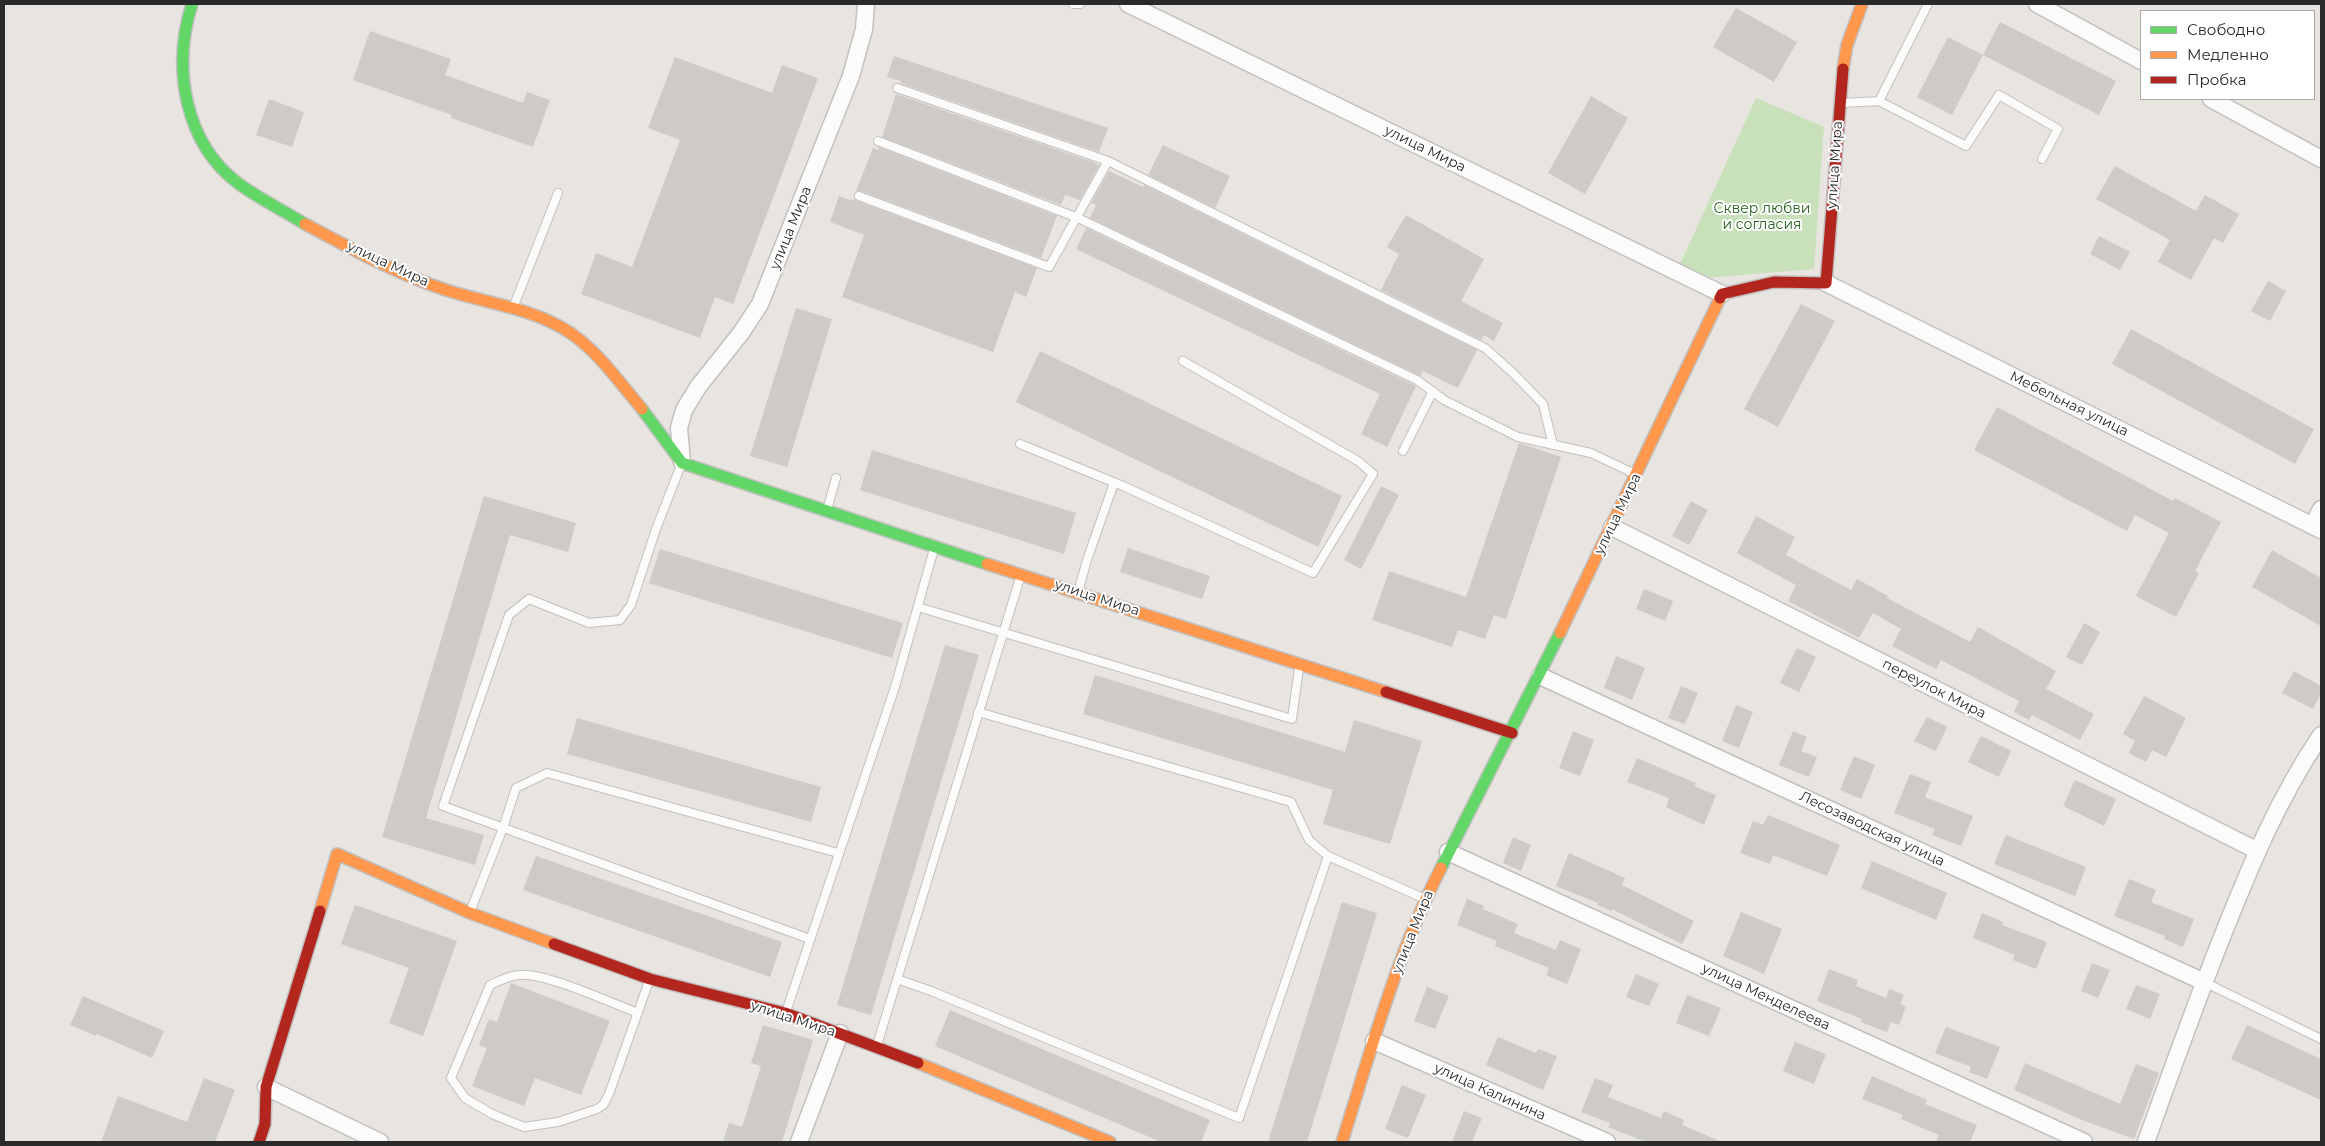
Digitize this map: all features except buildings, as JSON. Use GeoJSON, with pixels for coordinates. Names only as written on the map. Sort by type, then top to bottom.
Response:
{"type":"FeatureCollection","features":[{"type":"Feature","properties":{"kind":"street","name":"улица Мира"},"geometry":{"type":"LineString","coordinates":[[192,4],[186,23],[182,72],[188,109],[199,136],[212,158],[248,189],[306,224],[392,269],[442,289],[548,320],[572,334],[600,359],[658,428],[682,463],[826,512],[1512,733]]}},
{"type":"Feature","properties":{"kind":"street","name":"улица Мира"},"geometry":{"type":"LineString","coordinates":[[682,463],[679,428],[684,410],[698,387],[741,333],[760,304],[851,76],[864,29],[866,4]]}},
{"type":"Feature","properties":{"kind":"street","name":"улица Мира"},"geometry":{"type":"LineString","coordinates":[[1128,4],[1722,294],[1540,676],[1425,899],[1388,995],[1342,1142]]}},
{"type":"Feature","properties":{"kind":"street","name":"улица Мира"},"geometry":{"type":"LineString","coordinates":[[1826,284],[1841,78],[1847,44],[1862,4]]}},
{"type":"Feature","properties":{"kind":"street"},"geometry":{"type":"LineString","coordinates":[[2037,4],[2140,60]]}},
{"type":"Feature","properties":{"kind":"street"},"geometry":{"type":"LineString","coordinates":[[2213,100],[2321,159]]}},
{"type":"Feature","properties":{"kind":"street"},"geometry":{"type":"LineString","coordinates":[[1722,294],[1774,282],[1826,284]]}},
{"type":"Feature","properties":{"kind":"street","name":"Мебельная улица"},"geometry":{"type":"LineString","coordinates":[[1826,284],[2317,527],[2321,509]]}},
{"type":"Feature","properties":{"kind":"street","name":"переулок Мира"},"geometry":{"type":"LineString","coordinates":[[1612,527],[2256,850]]}},
{"type":"Feature","properties":{"kind":"street","name":"Лесозаводская улица"},"geometry":{"type":"LineString","coordinates":[[1540,676],[2204,982]]}},
{"type":"Feature","properties":{"kind":"street"},"geometry":{"type":"LineString","coordinates":[[2146,1142],[2204,982],[2256,850],[2295,774],[2321,735]]}},
{"type":"Feature","properties":{"kind":"street","name":"улица Менделеева"},"geometry":{"type":"LineString","coordinates":[[1448,852],[2084,1142]]}},
{"type":"Feature","properties":{"kind":"street","name":"улица Мира"},"geometry":{"type":"LineString","coordinates":[[266,1087],[337,854],[470,914],[650,979],[785,1013],[877,1046],[1110,1142]]}},
{"type":"Feature","properties":{"kind":"street"},"geometry":{"type":"LineString","coordinates":[[799,1142],[840,1033]]}},
{"type":"Feature","properties":{"kind":"street","name":"улица Калинина"},"geometry":{"type":"LineString","coordinates":[[1374,1041],[1607,1142]]}},
{"type":"Feature","properties":{"kind":"street"},"geometry":{"type":"LineString","coordinates":[[260,1142],[265,1124],[266,1087],[380,1142]]}},
{"type":"Feature","properties":{"kind":"lane"},"geometry":{"type":"LineString","coordinates":[[1073,4],[1080,4]]}},
{"type":"Feature","properties":{"kind":"lane"},"geometry":{"type":"LineString","coordinates":[[1879,102],[1928,4]]}},
{"type":"Feature","properties":{"kind":"lane"},"geometry":{"type":"LineString","coordinates":[[897,88],[1108,162],[1485,348],[1543,404],[1553,445]]}},
{"type":"Feature","properties":{"kind":"lane"},"geometry":{"type":"LineString","coordinates":[[1840,103],[1879,102],[1966,146],[1999,95],[2058,129],[2042,159]]}},
{"type":"Feature","properties":{"kind":"lane"},"geometry":{"type":"LineString","coordinates":[[878,141],[1078,218],[1417,380],[1444,400],[1518,438],[1591,453],[1637,475]]}},
{"type":"Feature","properties":{"kind":"lane"},"geometry":{"type":"LineString","coordinates":[[859,196],[1049,268],[1108,162]]}},
{"type":"Feature","properties":{"kind":"lane"},"geometry":{"type":"LineString","coordinates":[[512,310],[558,193]]}},
{"type":"Feature","properties":{"kind":"lane"},"geometry":{"type":"LineString","coordinates":[[1020,444],[1114,483],[1313,574],[1373,474],[1358,461],[1183,361]]}},
{"type":"Feature","properties":{"kind":"lane"},"geometry":{"type":"LineString","coordinates":[[1403,451],[1433,392]]}},
{"type":"Feature","properties":{"kind":"lane"},"geometry":{"type":"LineString","coordinates":[[682,463],[656,529],[631,604],[620,620],[606,623],[589,623],[529,599],[519,605],[509,615],[443,806],[810,939]]}},
{"type":"Feature","properties":{"kind":"lane"},"geometry":{"type":"LineString","coordinates":[[826,512],[836,478]]}},
{"type":"Feature","properties":{"kind":"lane"},"geometry":{"type":"LineString","coordinates":[[1078,592],[1086,560],[1114,483]]}},
{"type":"Feature","properties":{"kind":"lane"},"geometry":{"type":"LineString","coordinates":[[785,1013],[895,687],[935,546]]}},
{"type":"Feature","properties":{"kind":"lane"},"geometry":{"type":"LineString","coordinates":[[877,1046],[978,712],[1022,574]]}},
{"type":"Feature","properties":{"kind":"lane"},"geometry":{"type":"LineString","coordinates":[[918,607],[1292,719],[1300,664]]}},
{"type":"Feature","properties":{"kind":"lane"},"geometry":{"type":"LineString","coordinates":[[978,712],[1291,802],[1309,840],[1328,856],[1425,899]]}},
{"type":"Feature","properties":{"kind":"lane"},"geometry":{"type":"LineString","coordinates":[[470,914],[503,828],[516,788],[547,773],[838,854]]}},
{"type":"Feature","properties":{"kind":"lane"},"geometry":{"type":"LineString","coordinates":[[897,979],[1239,1118],[1328,856]]}},
{"type":"Feature","properties":{"kind":"lane"},"geometry":{"type":"LineString","coordinates":[[638,1013],[557,982],[521,974],[504,978],[490,986],[451,1078],[466,1098],[492,1114],[524,1127],[558,1122],[597,1109],[603,1105],[609,1094],[638,1013],[650,979]]}},
{"type":"Feature","properties":{"kind":"lane"},"geometry":{"type":"LineString","coordinates":[[2204,982],[2321,1039]]}},
{"type":"Feature","properties":{"kind":"green space","name":"Сквер любви и согласия"},"geometry":{"type":"Polygon","coordinates":[[[1756,98],[1824,127],[1814,269],[1705,278],[1680,264],[1756,98]]]}},
{"type":"Feature","properties":{"kind":"traffic: fast"},"geometry":{"type":"LineString","coordinates":[[192,4],[186,28],[183,53],[187,102],[195,126],[206,147],[220,167],[239,184],[305,224]]}},
{"type":"Feature","properties":{"kind":"traffic: fast"},"geometry":{"type":"LineString","coordinates":[[642,409],[682,463],[987,564]]}},
{"type":"Feature","properties":{"kind":"traffic: fast"},"geometry":{"type":"LineString","coordinates":[[1441,868],[1560,633]]}},
{"type":"Feature","properties":{"kind":"traffic: slow"},"geometry":{"type":"LineString","coordinates":[[1843,69],[1847,45],[1862,4]]}},
{"type":"Feature","properties":{"kind":"traffic: slow"},"geometry":{"type":"LineString","coordinates":[[305,224],[373,260],[425,283],[526,312],[558,325],[591,350],[642,409]]}},
{"type":"Feature","properties":{"kind":"traffic: slow"},"geometry":{"type":"LineString","coordinates":[[1560,633],[1720,298]]}},
{"type":"Feature","properties":{"kind":"traffic: slow"},"geometry":{"type":"LineString","coordinates":[[987,564],[1386,692]]}},
{"type":"Feature","properties":{"kind":"traffic: slow"},"geometry":{"type":"LineString","coordinates":[[320,911],[337,854],[470,913],[554,944]]}},
{"type":"Feature","properties":{"kind":"traffic: slow"},"geometry":{"type":"LineString","coordinates":[[1342,1142],[1398,968],[1425,901],[1441,868]]}},
{"type":"Feature","properties":{"kind":"traffic: slow"},"geometry":{"type":"LineString","coordinates":[[918,1063],[1110,1142]]}},
{"type":"Feature","properties":{"kind":"traffic: jam"},"geometry":{"type":"LineString","coordinates":[[1720,298],[1722,294],[1774,282],[1826,283],[1843,69]]}},
{"type":"Feature","properties":{"kind":"traffic: jam"},"geometry":{"type":"LineString","coordinates":[[1386,692],[1512,733]]}},
{"type":"Feature","properties":{"kind":"traffic: jam"},"geometry":{"type":"LineString","coordinates":[[259,1142],[265,1124],[266,1087],[320,911]]}},
{"type":"Feature","properties":{"kind":"traffic: jam"},"geometry":{"type":"LineString","coordinates":[[554,944],[650,979],[785,1013],[918,1063]]}}]}
